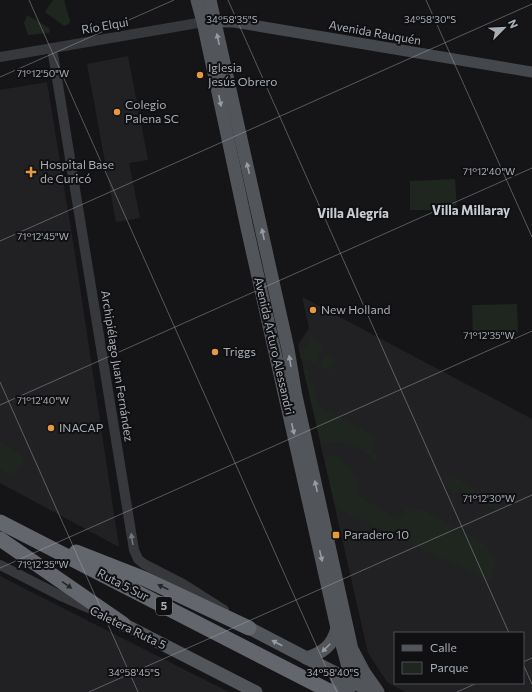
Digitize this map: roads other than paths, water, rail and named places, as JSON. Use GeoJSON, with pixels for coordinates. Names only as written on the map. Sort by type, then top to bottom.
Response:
{"type":"FeatureCollection","features":[{"type":"Feature","properties":{"kind":"highway"},"geometry":{"type":"LineString","coordinates":[[0,522],[130,573],[248,628]]}},
{"type":"Feature","properties":{"kind":"highway","name":"Ruta 5 Sur"},"geometry":{"type":"LineString","coordinates":[[0,522],[332,691]]}},
{"type":"Feature","properties":{"kind":"highway","name":"Ruta 5 Sur"},"geometry":{"type":"LineString","coordinates":[[0,533],[310,692]]}},
{"type":"Feature","properties":{"kind":"highway"},"geometry":{"type":"LineString","coordinates":[[0,539],[123,624]]}},
{"type":"Feature","properties":{"kind":"main road","name":"Avenida Arturo Alessandri"},"geometry":{"type":"LineString","coordinates":[[196,0],[209,22],[284,329],[296,396],[352,649],[353,688]]}},
{"type":"Feature","properties":{"kind":"main road","name":"Avenida Arturo Alessandri"},"geometry":{"type":"LineString","coordinates":[[210,0],[209,22],[247,228],[337,628],[353,688]]}},
{"type":"Feature","properties":{"kind":"main road","name":"Avenida Rauquén"},"geometry":{"type":"LineString","coordinates":[[209,22],[234,22],[532,72]]}},
{"type":"Feature","properties":{"kind":"main road","name":"Caletera Ruta 5"},"geometry":{"type":"LineString","coordinates":[[123,624],[256,692]]}},
{"type":"Feature","properties":{"kind":"main road"},"geometry":{"type":"LineString","coordinates":[[248,628],[334,672],[353,688],[372,692]]}},
{"type":"Feature","properties":{"kind":"main road"},"geometry":{"type":"LineString","coordinates":[[306,658],[321,653],[326,649],[335,635],[337,628]]}},
{"type":"Feature","properties":{"kind":"main road"},"geometry":{"type":"LineString","coordinates":[[352,649],[364,672],[378,692]]}},
{"type":"Feature","properties":{"kind":"main road"},"geometry":{"type":"LineString","coordinates":[[332,691],[338,682],[334,672]]}},
{"type":"Feature","properties":{"kind":"street","name":"Río Elqui"},"geometry":{"type":"LineString","coordinates":[[0,57],[209,22]]}},
{"type":"Feature","properties":{"kind":"street","name":"Archipiélago Juan Fernández"},"geometry":{"type":"LineString","coordinates":[[52,48],[134,550],[138,559],[144,564],[204,596],[248,628]]}},
{"type":"Feature","properties":{"kind":"street","name":"Caletera Ruta 5"},"geometry":{"type":"LineString","coordinates":[[0,565],[61,596],[123,624]]}},
{"type":"Feature","properties":{"kind":"place","name":"Iglesia Jesús Obrero"},"geometry":{"type":"Point","coordinates":[200,75]}},
{"type":"Feature","properties":{"kind":"place","name":"Colegio Palena SC"},"geometry":{"type":"Point","coordinates":[117,112]}},
{"type":"Feature","properties":{"kind":"place","name":"Hospital Base de Curicó"},"geometry":{"type":"Point","coordinates":[31,172]}},
{"type":"Feature","properties":{"kind":"place","name":"New Holland"},"geometry":{"type":"Point","coordinates":[313,310]}},
{"type":"Feature","properties":{"kind":"place","name":"Triggs"},"geometry":{"type":"Point","coordinates":[215,352]}},
{"type":"Feature","properties":{"kind":"place","name":"INACAP"},"geometry":{"type":"Point","coordinates":[51,428]}},
{"type":"Feature","properties":{"kind":"place","name":"Paradero 10"},"geometry":{"type":"Point","coordinates":[336,535]}},
{"type":"Feature","properties":{"kind":"district","name":"Villa Millaray"},"geometry":{"type":"Point","coordinates":[471,210]}},
{"type":"Feature","properties":{"kind":"district","name":"Villa Alegría"},"geometry":{"type":"Point","coordinates":[353,213]}}]}
